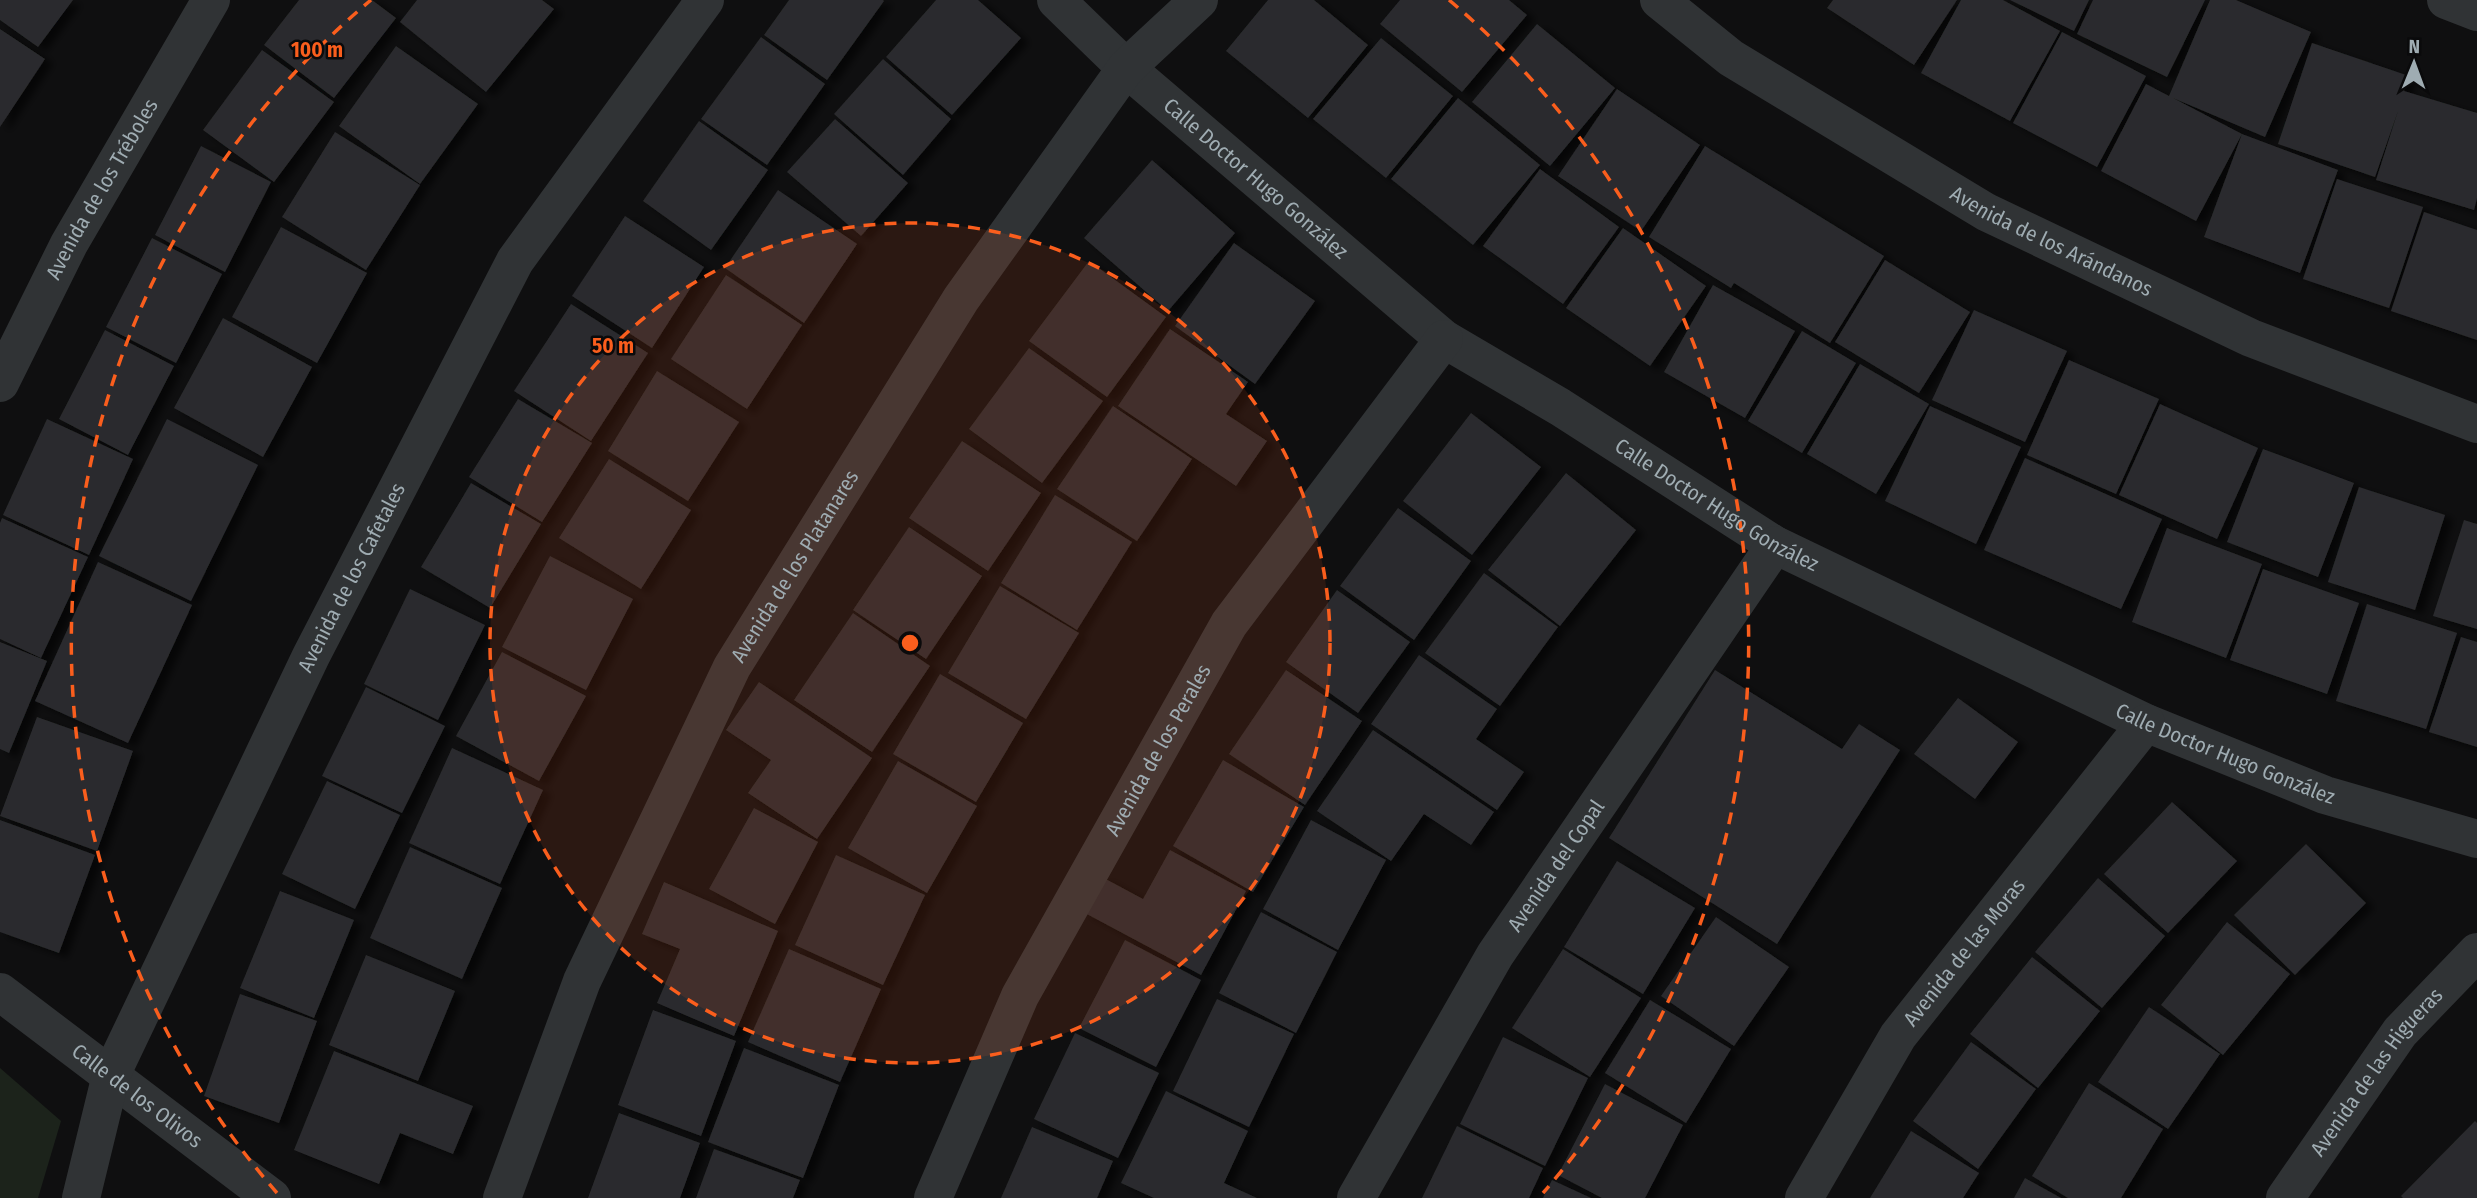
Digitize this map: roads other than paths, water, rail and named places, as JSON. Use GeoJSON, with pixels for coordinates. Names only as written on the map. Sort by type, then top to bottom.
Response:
{"type":"FeatureCollection","features":[{"type":"Feature","properties":{"kind":"street","name":"Avenida de los Tréboles"},"geometry":{"type":"LineString","coordinates":[[0,383],[69,244],[211,0]]}},
{"type":"Feature","properties":{"kind":"street","name":"Avenida de los Cafetales"},"geometry":{"type":"LineString","coordinates":[[81,1198],[111,1075],[311,656],[515,261],[705,0]]}},
{"type":"Feature","properties":{"kind":"street","name":"Calle Doctor Hugo González"},"geometry":{"type":"LineString","coordinates":[[1056,0],[1126,68],[1444,339],[1560,407],[1775,545],[2146,723],[2325,795],[2477,839]]}},
{"type":"Feature","properties":{"kind":"street","name":"Avenida de los Platanares"},"geometry":{"type":"LineString","coordinates":[[502,1198],[582,981],[732,667],[961,299],[1126,68],[1199,0]]}},
{"type":"Feature","properties":{"kind":"street","name":"Avenida de los Arándanos"},"geometry":{"type":"LineString","coordinates":[[1659,0],[1731,58],[1986,212],[2251,338],[2477,424]]}},
{"type":"Feature","properties":{"kind":"street"},"geometry":{"type":"LineString","coordinates":[[2446,0],[2477,12]]}},
{"type":"Feature","properties":{"kind":"street","name":"Avenida de los Perales"},"geometry":{"type":"LineString","coordinates":[[933,1198],[1020,996],[1229,624],[1444,339]]}},
{"type":"Feature","properties":{"kind":"street","name":"Avenida del Copal"},"geometry":{"type":"LineString","coordinates":[[1356,1198],[1495,955],[1775,545]]}},
{"type":"Feature","properties":{"kind":"street","name":"Avenida de las Moras"},"geometry":{"type":"LineString","coordinates":[[1804,1198],[1898,1035],[2146,723]]}},
{"type":"Feature","properties":{"kind":"street","name":"Avenida de las Higueras"},"geometry":{"type":"LineString","coordinates":[[2285,1198],[2400,1032],[2477,952]]}},
{"type":"Feature","properties":{"kind":"street","name":"Calle de los Olivos"},"geometry":{"type":"LineString","coordinates":[[0,992],[61,1041],[111,1075],[272,1198]]}}]}
